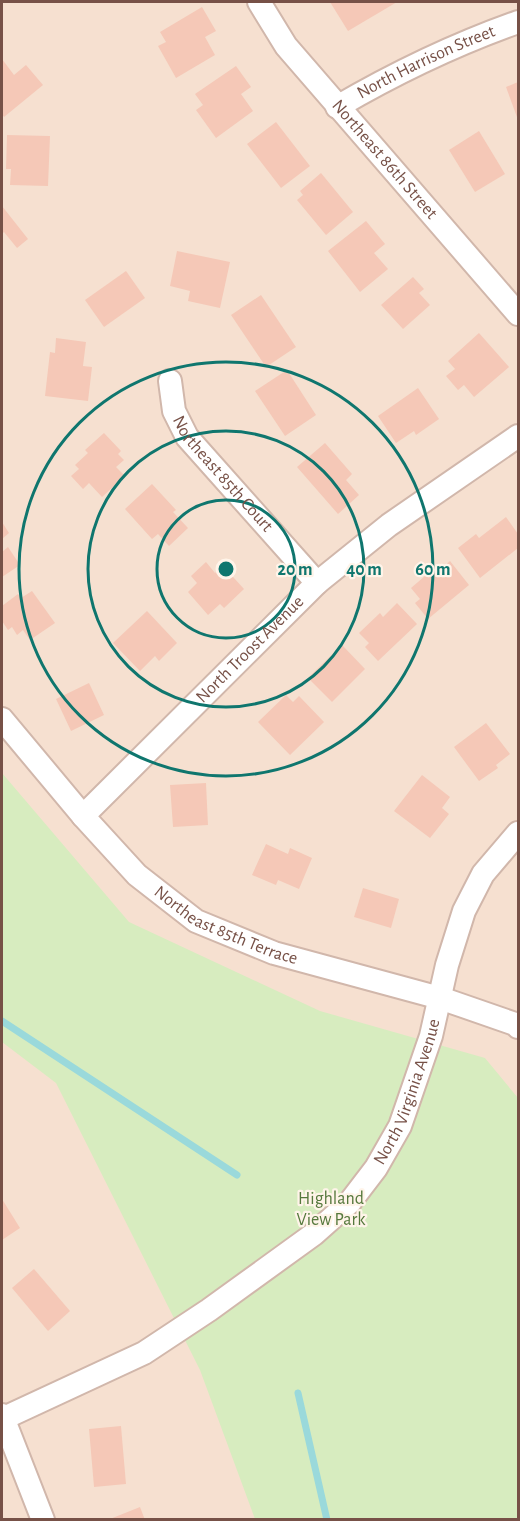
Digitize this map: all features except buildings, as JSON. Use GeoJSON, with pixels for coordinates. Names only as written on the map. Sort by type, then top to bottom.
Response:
{"type":"FeatureCollection","features":[{"type":"Feature","properties":{"kind":"street","name":"Northeast 86th Street"},"geometry":{"type":"LineString","coordinates":[[259,2],[286,46],[519,314]]}},
{"type":"Feature","properties":{"kind":"street","name":"North Harrison Street"},"geometry":{"type":"LineString","coordinates":[[337,107],[416,63],[446,49],[519,22]]}},
{"type":"Feature","properties":{"kind":"street","name":"Northeast 85th Court"},"geometry":{"type":"LineString","coordinates":[[170,381],[174,411],[187,437],[317,583]]}},
{"type":"Feature","properties":{"kind":"street","name":"North Troost Avenue"},"geometry":{"type":"LineString","coordinates":[[82,816],[317,583],[389,525],[519,436]]}},
{"type":"Feature","properties":{"kind":"street","name":"Northeast 85th Terrace"},"geometry":{"type":"LineString","coordinates":[[2,719],[82,816],[137,875],[196,921],[274,953],[440,998],[515,1024],[519,1028]]}},
{"type":"Feature","properties":{"kind":"street","name":"North Virginia Avenue"},"geometry":{"type":"LineString","coordinates":[[2,1418],[144,1353],[209,1310],[314,1234],[350,1202],[376,1168],[400,1126],[430,1036],[447,965],[464,911],[483,873],[519,833]]}},
{"type":"Feature","properties":{"kind":"street"},"geometry":{"type":"LineString","coordinates":[[2,1418],[43,1520]]}},
{"type":"Feature","properties":{"kind":"shaded area"},"geometry":{"type":"Polygon","coordinates":[[[2,2],[518,2],[518,1519],[2,1519],[2,2]]]}},
{"type":"Feature","properties":{"kind":"green space","name":"Highland View Park"},"geometry":{"type":"Polygon","coordinates":[[[2,773],[129,922],[320,1011],[485,1058],[518,1098],[518,1519],[255,1519],[200,1370],[56,1083],[2,1042],[2,773]]]}},
{"type":"Feature","properties":{"kind":"waterway"},"geometry":{"type":"LineString","coordinates":[[2,1021],[237,1175]]}},
{"type":"Feature","properties":{"kind":"waterway"},"geometry":{"type":"LineString","coordinates":[[298,1393],[327,1520]]}}]}
